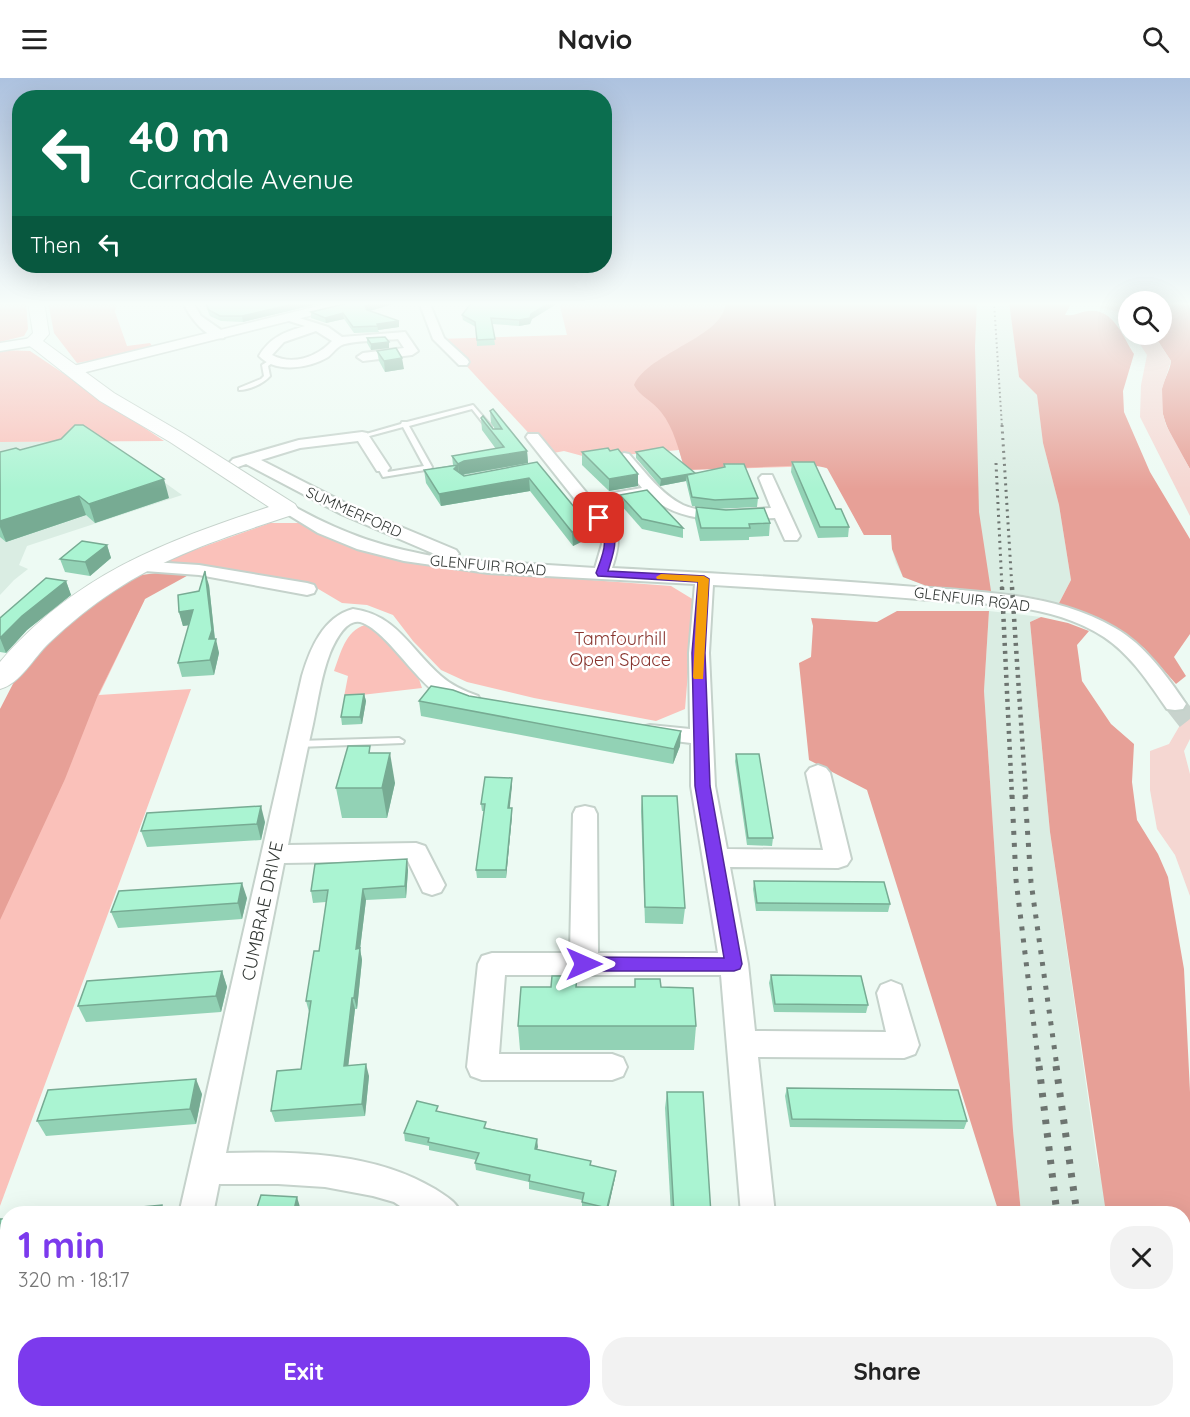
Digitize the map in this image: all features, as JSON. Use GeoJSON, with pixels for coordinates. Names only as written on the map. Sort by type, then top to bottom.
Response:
{"type":"FeatureCollection","features":[{"type":"Feature","properties":{"kind":"main road","name":"GLENFUIR ROAD"},"geometry":{"type":"LineString","coordinates":[[62,364],[106,397],[287,509]]}},
{"type":"Feature","properties":{"kind":"main road"},"geometry":{"type":"LineString","coordinates":[[0,680],[11,667],[85,599],[137,566],[178,547],[287,509]]}},
{"type":"Feature","properties":{"kind":"street"},"geometry":{"type":"LineString","coordinates":[[70,371],[97,364]]}},
{"type":"Feature","properties":{"kind":"street"},"geometry":{"type":"LineString","coordinates":[[222,468],[299,444],[362,436],[382,468]]}},
{"type":"Feature","properties":{"kind":"street"},"geometry":{"type":"LineString","coordinates":[[533,437],[608,530],[611,544],[602,573]]}},
{"type":"Feature","properties":{"kind":"street"},"geometry":{"type":"LineString","coordinates":[[624,457],[654,490],[678,508],[699,514],[781,513]]}},
{"type":"Feature","properties":{"kind":"street","name":"SUMMERFORD"},"geometry":{"type":"LineString","coordinates":[[248,459],[285,481],[330,503],[452,555],[444,564]]}},
{"type":"Feature","properties":{"kind":"street"},"geometry":{"type":"LineString","coordinates":[[533,469],[556,465]]}},
{"type":"Feature","properties":{"kind":"street"},"geometry":{"type":"LineString","coordinates":[[767,478],[791,536]]}},
{"type":"Feature","properties":{"kind":"street"},"geometry":{"type":"LineString","coordinates":[[586,503],[654,490]]}},
{"type":"Feature","properties":{"kind":"street","name":"GLENFUIR ROAD"},"geometry":{"type":"LineString","coordinates":[[287,509],[312,525],[344,538],[386,552],[444,564],[508,570],[602,573],[890,590],[1048,608],[1080,618],[1122,641],[1137,655],[1175,704]]}},
{"type":"Feature","properties":{"kind":"street"},"geometry":{"type":"LineString","coordinates":[[137,566],[199,570],[307,589]]}},
{"type":"Feature","properties":{"kind":"street"},"geometry":{"type":"LineString","coordinates":[[704,579],[699,653],[703,786],[734,964],[757,1206]]}},
{"type":"Feature","properties":{"kind":"street","name":"CUMBRAE DRIVE"},"geometry":{"type":"LineString","coordinates":[[198,1206],[298,744],[316,666],[325,642],[346,617],[354,614],[370,617],[382,624],[433,680],[455,695],[491,706]]}},
{"type":"Feature","properties":{"kind":"street"},"geometry":{"type":"LineString","coordinates":[[630,729],[677,736],[700,736]]}},
{"type":"Feature","properties":{"kind":"street"},"geometry":{"type":"LineString","coordinates":[[715,858],[838,859],[818,772]]}},
{"type":"Feature","properties":{"kind":"street"},"geometry":{"type":"LineString","coordinates":[[584,964],[585,814]]}},
{"type":"Feature","properties":{"kind":"street"},"geometry":{"type":"LineString","coordinates":[[275,854],[416,852],[432,885]]}},
{"type":"Feature","properties":{"kind":"street"},"geometry":{"type":"LineString","coordinates":[[612,1067],[482,1067],[492,964],[734,964]]}},
{"type":"Feature","properties":{"kind":"street"},"geometry":{"type":"LineString","coordinates":[[743,1044],[904,1045],[891,993]]}},
{"type":"Feature","properties":{"kind":"street"},"geometry":{"type":"LineString","coordinates":[[205,1169],[273,1167],[313,1169],[354,1176],[398,1188],[430,1206]]}},
{"type":"Feature","properties":{"kind":"lane"},"geometry":{"type":"LineString","coordinates":[[241,389],[263,380],[267,376],[266,364]]}},
{"type":"Feature","properties":{"kind":"lane"},"geometry":{"type":"LineString","coordinates":[[362,436],[404,423],[473,407],[492,431]]}},
{"type":"Feature","properties":{"kind":"lane"},"geometry":{"type":"LineString","coordinates":[[382,468],[386,475],[428,467],[404,423]]}},
{"type":"Feature","properties":{"kind":"lane"},"geometry":{"type":"LineString","coordinates":[[298,744],[399,741]]}},
{"type":"Feature","properties":{"kind":"shaded area"},"geometry":{"type":"Polygon","coordinates":[[[653,364],[975,364],[979,512],[991,591],[932,588],[903,577],[892,549],[891,535],[864,535],[827,468],[812,465],[685,470],[676,440],[666,418],[634,385],[642,373],[653,364]]]}},
{"type":"Feature","properties":{"kind":"shaded area"},"geometry":{"type":"Polygon","coordinates":[[[941,364],[1017,364],[1019,377],[1037,395],[1043,443],[1059,505],[1071,580],[1058,605],[1023,595],[932,588],[903,577],[892,549],[941,364]]]}},
{"type":"Feature","properties":{"kind":"shaded area"},"geometry":{"type":"Polygon","coordinates":[[[1017,364],[1131,364],[1123,391],[1124,412],[1150,472],[1190,539],[1190,634],[1174,657],[1186,676],[1176,684],[1144,648],[1112,625],[1058,605],[1071,580],[1059,505],[1043,443],[1037,395],[1019,377],[1017,364]]]}},
{"type":"Feature","properties":{"kind":"shaded area"},"geometry":{"type":"Polygon","coordinates":[[[1145,364],[1170,364],[1162,389],[1163,414],[1166,425],[1190,469],[1190,516],[1140,417],[1141,385],[1145,364]]]}},
{"type":"Feature","properties":{"kind":"shaded area"},"geometry":{"type":"Polygon","coordinates":[[[1170,364],[1190,364],[1190,469],[1165,420],[1162,410],[1162,388],[1170,364]]]}},
{"type":"Feature","properties":{"kind":"shaded area"},"geometry":{"type":"Polygon","coordinates":[[[0,442],[108,442],[182,495],[27,546],[19,565],[28,569],[0,595],[0,442]]]}},
{"type":"Feature","properties":{"kind":"shaded area"},"geometry":{"type":"Polygon","coordinates":[[[165,572],[194,572],[145,599],[98,695],[65,779],[0,920],[0,709],[16,678],[73,615],[133,576],[165,572]]]}},
{"type":"Feature","properties":{"kind":"shaded area"},"geometry":{"type":"Polygon","coordinates":[[[897,611],[989,611],[984,691],[1013,1130],[1020,1206],[997,1206],[867,790],[809,760],[799,663],[811,657],[813,626],[811,618],[877,622],[897,611]]]}},
{"type":"Feature","properties":{"kind":"shaded area"},"geometry":{"type":"Polygon","coordinates":[[[989,611],[1041,617],[1030,622],[1050,832],[1097,1161],[1108,1206],[1020,1206],[1013,1130],[984,691],[989,611]]]}},
{"type":"Feature","properties":{"kind":"shaded area"},"geometry":{"type":"Polygon","coordinates":[[[1041,617],[1089,631],[1077,645],[1082,681],[1111,724],[1134,744],[1132,782],[1137,820],[1158,854],[1168,877],[1184,969],[1190,1092],[1190,1206],[1105,1206],[1050,832],[1030,622],[1041,617]]]}},
{"type":"Feature","properties":{"kind":"shaded area"},"geometry":{"type":"Polygon","coordinates":[[[1190,708],[1190,739],[1184,751],[1190,774],[1190,896],[1175,855],[1157,829],[1150,790],[1150,751],[1169,744],[1190,708]]]}},
{"type":"Feature","properties":{"kind":"green space"},"geometry":{"type":"Polygon","coordinates":[[[0,364],[50,364],[164,441],[0,442],[0,364]]]}},
{"type":"Feature","properties":{"kind":"green space"},"geometry":{"type":"Polygon","coordinates":[[[465,364],[932,364],[864,535],[830,470],[822,466],[685,470],[679,450],[590,458],[564,451],[548,454],[465,364]]]}},
{"type":"Feature","properties":{"kind":"green space","name":"Tamfourhill Open Space"},"geometry":{"type":"Polygon","coordinates":[[[270,523],[302,523],[322,536],[370,552],[459,570],[671,586],[694,600],[685,709],[656,721],[534,698],[467,682],[441,670],[413,641],[393,615],[367,605],[342,603],[315,587],[164,564],[180,555],[270,523]]]}},
{"type":"Feature","properties":{"kind":"green space"},"geometry":{"type":"Polygon","coordinates":[[[145,599],[99,695],[191,689],[0,1206],[0,709],[145,599]]]}},
{"type":"Feature","properties":{"kind":"green space"},"geometry":{"type":"Polygon","coordinates":[[[365,625],[375,626],[416,670],[422,688],[344,697],[348,676],[334,671],[348,637],[365,625]]]}},
{"type":"Feature","properties":{"kind":"building"},"geometry":{"type":"Polygon","coordinates":[[[493,409],[527,451],[464,461],[458,464],[452,456],[504,447],[481,418],[483,416],[493,429],[502,429],[490,411],[493,409]]]}},
{"type":"Feature","properties":{"kind":"building"},"geometry":{"type":"Polygon","coordinates":[[[75,425],[83,425],[164,479],[89,504],[79,496],[0,521],[0,452],[16,448],[20,450],[61,439],[75,425]]]}},
{"type":"Feature","properties":{"kind":"building"},"geometry":{"type":"Polygon","coordinates":[[[663,447],[695,473],[661,479],[636,452],[663,447]]]}},
{"type":"Feature","properties":{"kind":"building"},"geometry":{"type":"Polygon","coordinates":[[[608,448],[610,451],[618,449],[638,474],[609,479],[582,452],[608,448]]]}},
{"type":"Feature","properties":{"kind":"building"},"geometry":{"type":"Polygon","coordinates":[[[537,462],[589,525],[572,532],[529,478],[439,494],[424,470],[458,465],[454,469],[464,476],[537,462]]]}},
{"type":"Feature","properties":{"kind":"building"},"geometry":{"type":"Polygon","coordinates":[[[792,462],[814,462],[836,509],[841,509],[849,527],[820,527],[792,462]]]}},
{"type":"Feature","properties":{"kind":"building"},"geometry":{"type":"Polygon","coordinates":[[[724,464],[744,464],[758,498],[715,500],[692,497],[687,475],[725,467],[724,464]]]}},
{"type":"Feature","properties":{"kind":"building"},"geometry":{"type":"Polygon","coordinates":[[[647,490],[683,528],[642,519],[620,495],[647,490]]]}},
{"type":"Feature","properties":{"kind":"building"},"geometry":{"type":"Polygon","coordinates":[[[696,507],[726,510],[764,508],[770,523],[749,524],[750,528],[701,528],[696,507]]]}},
{"type":"Feature","properties":{"kind":"building"},"geometry":{"type":"Polygon","coordinates":[[[82,541],[107,545],[85,562],[60,559],[82,541]]]}},
{"type":"Feature","properties":{"kind":"building"},"geometry":{"type":"Polygon","coordinates":[[[205,571],[212,630],[209,639],[216,639],[210,660],[178,663],[193,610],[179,612],[178,595],[199,591],[205,571]]]}},
{"type":"Feature","properties":{"kind":"building"},"geometry":{"type":"Polygon","coordinates":[[[46,578],[66,581],[22,616],[0,638],[0,618],[46,578]]]}},
{"type":"Feature","properties":{"kind":"building"},"geometry":{"type":"Polygon","coordinates":[[[431,686],[469,696],[681,731],[674,749],[419,701],[431,686]]]}},
{"type":"Feature","properties":{"kind":"building"},"geometry":{"type":"Polygon","coordinates":[[[364,694],[360,717],[341,717],[345,695],[364,694]]]}},
{"type":"Feature","properties":{"kind":"building"},"geometry":{"type":"Polygon","coordinates":[[[348,746],[370,746],[369,753],[390,753],[382,788],[336,788],[348,746]]]}},
{"type":"Feature","properties":{"kind":"building"},"geometry":{"type":"Polygon","coordinates":[[[736,754],[759,754],[773,838],[748,838],[736,754]]]}},
{"type":"Feature","properties":{"kind":"building"},"geometry":{"type":"Polygon","coordinates":[[[485,777],[512,778],[508,808],[512,808],[506,870],[476,870],[485,804],[481,804],[485,777]]]}},
{"type":"Feature","properties":{"kind":"building"},"geometry":{"type":"Polygon","coordinates":[[[642,796],[677,796],[685,908],[645,907],[642,796]]]}},
{"type":"Feature","properties":{"kind":"building"},"geometry":{"type":"Polygon","coordinates":[[[261,806],[257,824],[141,831],[147,813],[261,806]]]}},
{"type":"Feature","properties":{"kind":"building"},"geometry":{"type":"Polygon","coordinates":[[[407,859],[405,886],[363,889],[356,949],[360,948],[344,1066],[366,1064],[362,1104],[271,1111],[277,1071],[301,1069],[311,1001],[306,1001],[314,951],[319,951],[328,890],[311,891],[315,864],[407,859]]]}},
{"type":"Feature","properties":{"kind":"building"},"geometry":{"type":"Polygon","coordinates":[[[754,881],[884,882],[890,904],[757,903],[754,881]]]}},
{"type":"Feature","properties":{"kind":"building"},"geometry":{"type":"Polygon","coordinates":[[[242,883],[238,903],[111,912],[119,891],[242,883]]]}},
{"type":"Feature","properties":{"kind":"building"},"geometry":{"type":"Polygon","coordinates":[[[222,971],[216,996],[78,1006],[87,981],[222,971]]]}},
{"type":"Feature","properties":{"kind":"building"},"geometry":{"type":"Polygon","coordinates":[[[771,975],[861,976],[868,1005],[775,1004],[771,975]]]}},
{"type":"Feature","properties":{"kind":"building"},"geometry":{"type":"Polygon","coordinates":[[[552,976],[577,976],[576,987],[635,987],[635,979],[660,979],[661,987],[693,988],[696,1026],[518,1026],[521,987],[551,987],[552,976]]]}},
{"type":"Feature","properties":{"kind":"building"},"geometry":{"type":"Polygon","coordinates":[[[196,1079],[190,1109],[37,1121],[48,1090],[196,1079]]]}},
{"type":"Feature","properties":{"kind":"building"},"geometry":{"type":"Polygon","coordinates":[[[787,1088],[958,1090],[967,1121],[792,1119],[787,1088]]]}},
{"type":"Feature","properties":{"kind":"building"},"geometry":{"type":"Polygon","coordinates":[[[667,1092],[703,1092],[710,1206],[674,1206],[667,1092]]]}},
{"type":"Feature","properties":{"kind":"building"},"geometry":{"type":"Polygon","coordinates":[[[417,1101],[438,1106],[436,1111],[486,1122],[484,1128],[537,1139],[535,1149],[591,1161],[590,1165],[616,1171],[607,1206],[582,1202],[584,1193],[529,1181],[530,1175],[475,1163],[479,1153],[428,1142],[429,1138],[404,1133],[417,1101]]]}},
{"type":"Feature","properties":{"kind":"building"},"geometry":{"type":"Polygon","coordinates":[[[261,1195],[297,1197],[295,1206],[258,1206],[261,1195]]]}},
{"type":"Feature","properties":{"kind":"tunnel"},"geometry":{"type":"LineString","coordinates":[[1175,704],[1190,723]]}},
{"type":"Feature","properties":{"kind":"railway"},"geometry":{"type":"LineString","coordinates":[[998,364],[1002,427]]}},
{"type":"Feature","properties":{"kind":"railway"},"geometry":{"type":"LineString","coordinates":[[1002,425],[1012,588]]}},
{"type":"Feature","properties":{"kind":"railway"},"geometry":{"type":"LineString","coordinates":[[996,463],[1002,588]]}},
{"type":"Feature","properties":{"kind":"railway"},"geometry":{"type":"LineString","coordinates":[[1002,587],[1012,797]]}},
{"type":"Feature","properties":{"kind":"railway"},"geometry":{"type":"LineString","coordinates":[[1012,587],[1026,797]]}},
{"type":"Feature","properties":{"kind":"railway"},"geometry":{"type":"LineString","coordinates":[[1012,795],[1016,880],[1039,1067]]}},
{"type":"Feature","properties":{"kind":"railway"},"geometry":{"type":"LineString","coordinates":[[1025,795],[1031,882],[1057,1067]]}},
{"type":"Feature","properties":{"kind":"railway"},"geometry":{"type":"LineString","coordinates":[[1039,1066],[1056,1206]]}},
{"type":"Feature","properties":{"kind":"railway"},"geometry":{"type":"LineString","coordinates":[[1056,1066],[1076,1206]]}},
{"type":"Feature","properties":{"kind":"slow traffic"},"geometry":{"type":"LineString","coordinates":[[661,577],[704,579],[699,677]]}},
{"type":"Feature","properties":{"kind":"route"},"geometry":{"type":"LineString","coordinates":[[584,964],[734,964],[703,786],[699,653],[704,579],[602,573],[611,544],[608,530],[599,518]]}}]}
